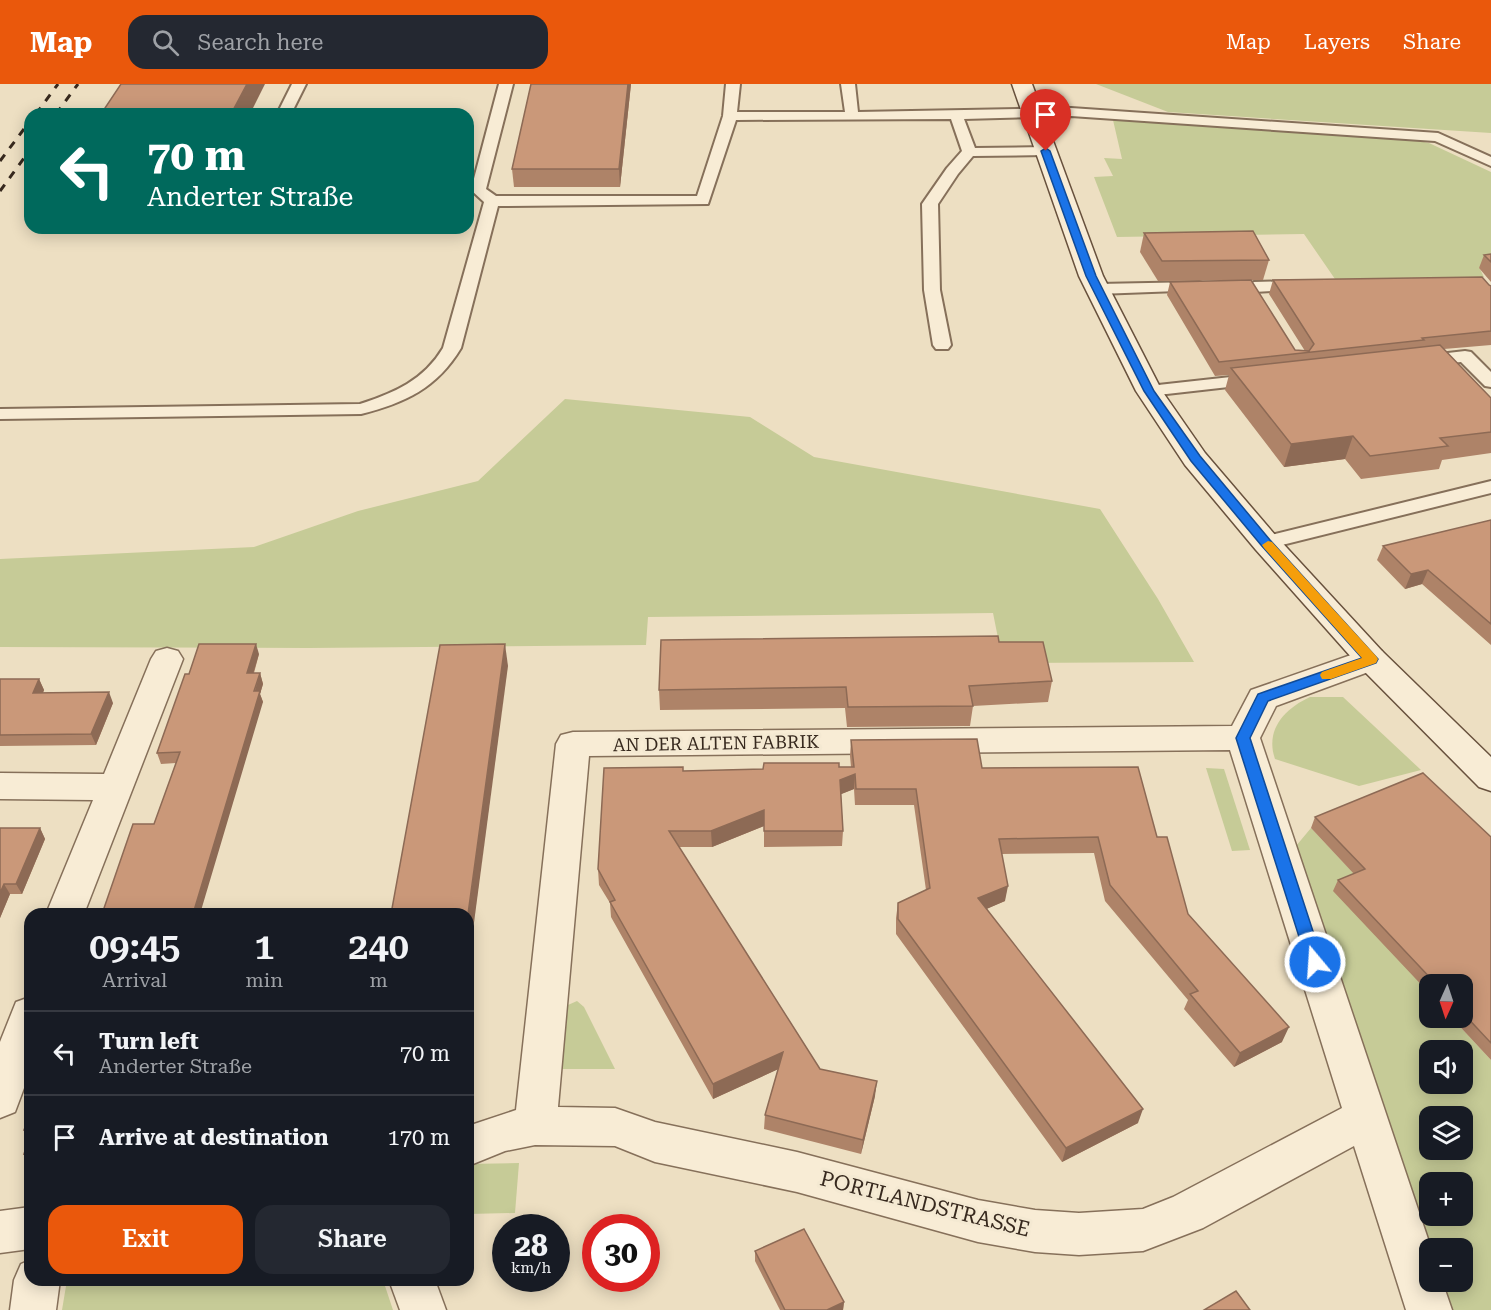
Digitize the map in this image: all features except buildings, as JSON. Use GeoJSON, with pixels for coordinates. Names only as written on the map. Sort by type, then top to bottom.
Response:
{"type":"FeatureCollection","features":[{"type":"Feature","properties":{"kind":"street"},"geometry":{"type":"LineString","coordinates":[[1022,84],[1098,289],[1149,391],[1196,459],[1266,543],[1371,659],[1491,777]]}},
{"type":"Feature","properties":{"kind":"street"},"geometry":{"type":"LineString","coordinates":[[67,908],[166,659]]}},
{"type":"Feature","properties":{"kind":"street"},"geometry":{"type":"LineString","coordinates":[[1371,659],[1263,698],[1243,738],[1429,1310]]}},
{"type":"Feature","properties":{"kind":"street","name":"AN DER ALTEN FABRIK"},"geometry":{"type":"LineString","coordinates":[[535,1126],[573,744],[1243,738]]}},
{"type":"Feature","properties":{"kind":"street"},"geometry":{"type":"LineString","coordinates":[[0,786],[116,786]]}},
{"type":"Feature","properties":{"kind":"street"},"geometry":{"type":"LineString","coordinates":[[0,1099],[24,1031]]}},
{"type":"Feature","properties":{"kind":"street","name":"PORTLANDSTRASSE"},"geometry":{"type":"LineString","coordinates":[[474,1144],[503,1132],[535,1126],[615,1127],[655,1142],[797,1172],[978,1221],[1035,1231],[1079,1234],[1143,1230],[1187,1213],[1365,1118]]}},
{"type":"Feature","properties":{"kind":"street"},"geometry":{"type":"LineString","coordinates":[[0,1232],[24,1229]]}},
{"type":"Feature","properties":{"kind":"street"},"geometry":{"type":"LineString","coordinates":[[33,1310],[36,1286]]}},
{"type":"Feature","properties":{"kind":"street"},"geometry":{"type":"LineString","coordinates":[[414,1286],[423,1310]]}},
{"type":"Feature","properties":{"kind":"lane"},"geometry":{"type":"LineString","coordinates":[[287,108],[299,84]]}},
{"type":"Feature","properties":{"kind":"lane"},"geometry":{"type":"LineString","coordinates":[[474,223],[506,84]]}},
{"type":"Feature","properties":{"kind":"lane"},"geometry":{"type":"LineString","coordinates":[[479,194],[703,201],[730,116],[733,84]]}},
{"type":"Feature","properties":{"kind":"lane"},"geometry":{"type":"LineString","coordinates":[[848,84],[852,116]]}},
{"type":"Feature","properties":{"kind":"lane"},"geometry":{"type":"LineString","coordinates":[[730,116],[956,115],[1071,111],[1438,137],[1491,162]]}},
{"type":"Feature","properties":{"kind":"lane"},"geometry":{"type":"LineString","coordinates":[[956,115],[969,152]]}},
{"type":"Feature","properties":{"kind":"lane"},"geometry":{"type":"LineString","coordinates":[[942,345],[932,290],[930,204],[952,171],[969,152],[1046,151]]}},
{"type":"Feature","properties":{"kind":"lane"},"geometry":{"type":"LineString","coordinates":[[0,414],[362,409],[399,398],[426,382],[444,364],[452,348],[472,234]]}},
{"type":"Feature","properties":{"kind":"lane"},"geometry":{"type":"LineString","coordinates":[[1254,286],[1265,304]]}},
{"type":"Feature","properties":{"kind":"lane"},"geometry":{"type":"LineString","coordinates":[[1232,287],[1314,286]]}},
{"type":"Feature","properties":{"kind":"lane"},"geometry":{"type":"LineString","coordinates":[[1098,289],[1210,287]]}},
{"type":"Feature","properties":{"kind":"lane"},"geometry":{"type":"LineString","coordinates":[[1407,362],[1465,356],[1491,382]]}},
{"type":"Feature","properties":{"kind":"lane"},"geometry":{"type":"LineString","coordinates":[[1149,391],[1278,377]]}},
{"type":"Feature","properties":{"kind":"lane"},"geometry":{"type":"LineString","coordinates":[[1266,543],[1491,488]]}},
{"type":"Feature","properties":{"kind":"green space"},"geometry":{"type":"Polygon","coordinates":[[[1096,84],[1491,84],[1491,133],[1168,112],[1096,84]]]}},
{"type":"Feature","properties":{"kind":"green space"},"geometry":{"type":"Polygon","coordinates":[[[1113,120],[1429,143],[1491,172],[1491,266],[1479,267],[1484,277],[1335,279],[1304,234],[1117,237],[1094,177],[1113,176],[1104,158],[1122,159],[1113,120]]]}},
{"type":"Feature","properties":{"kind":"green space"},"geometry":{"type":"Polygon","coordinates":[[[565,399],[750,417],[814,457],[1100,509],[1158,599],[1194,662],[1003,663],[993,613],[648,617],[646,645],[308,648],[0,647],[0,559],[254,547],[358,511],[478,481],[565,399]]]}},
{"type":"Feature","properties":{"kind":"green space"},"geometry":{"type":"Polygon","coordinates":[[[1310,697],[1343,697],[1421,770],[1359,786],[1275,759],[1273,739],[1279,722],[1292,708],[1310,697]]]}},
{"type":"Feature","properties":{"kind":"green space"},"geometry":{"type":"Polygon","coordinates":[[[1206,768],[1224,769],[1250,850],[1232,851],[1206,768]]]}},
{"type":"Feature","properties":{"kind":"green space"},"geometry":{"type":"Polygon","coordinates":[[[1311,828],[1360,880],[1419,977],[1419,1028],[1461,1028],[1472,1040],[1419,1040],[1419,1094],[1473,1094],[1473,1041],[1491,1060],[1491,1310],[1453,1310],[1446,1292],[1473,1292],[1473,1238],[1427,1238],[1423,1226],[1473,1226],[1473,1172],[1419,1172],[1419,1214],[1291,852],[1311,828]]]}},
{"type":"Feature","properties":{"kind":"green space"},"geometry":{"type":"Polygon","coordinates":[[[577,1001],[584,1007],[615,1069],[562,1069],[568,1005],[577,1001]]]}},
{"type":"Feature","properties":{"kind":"green space"},"geometry":{"type":"Polygon","coordinates":[[[519,1163],[515,1213],[474,1214],[474,1164],[519,1163]]]}},
{"type":"Feature","properties":{"kind":"green space"},"geometry":{"type":"Polygon","coordinates":[[[66,1286],[385,1286],[393,1310],[62,1310],[66,1286]]]}},
{"type":"Feature","properties":{"kind":"railway"},"geometry":{"type":"LineString","coordinates":[[40,108],[58,84]]}},
{"type":"Feature","properties":{"kind":"railway"},"geometry":{"type":"LineString","coordinates":[[60,108],[78,84]]}},
{"type":"Feature","properties":{"kind":"railway"},"geometry":{"type":"LineString","coordinates":[[0,161],[24,129]]}},
{"type":"Feature","properties":{"kind":"railway"},"geometry":{"type":"LineString","coordinates":[[0,191],[24,158]]}},
{"type":"Feature","properties":{"kind":"slow traffic"},"geometry":{"type":"LineString","coordinates":[[1268,545],[1371,659],[1326,675]]}},
{"type":"Feature","properties":{"kind":"route"},"geometry":{"type":"LineString","coordinates":[[1046,151],[1091,276],[1149,391],[1196,459],[1266,543],[1371,659],[1263,698],[1243,738],[1315,962]]}}]}
